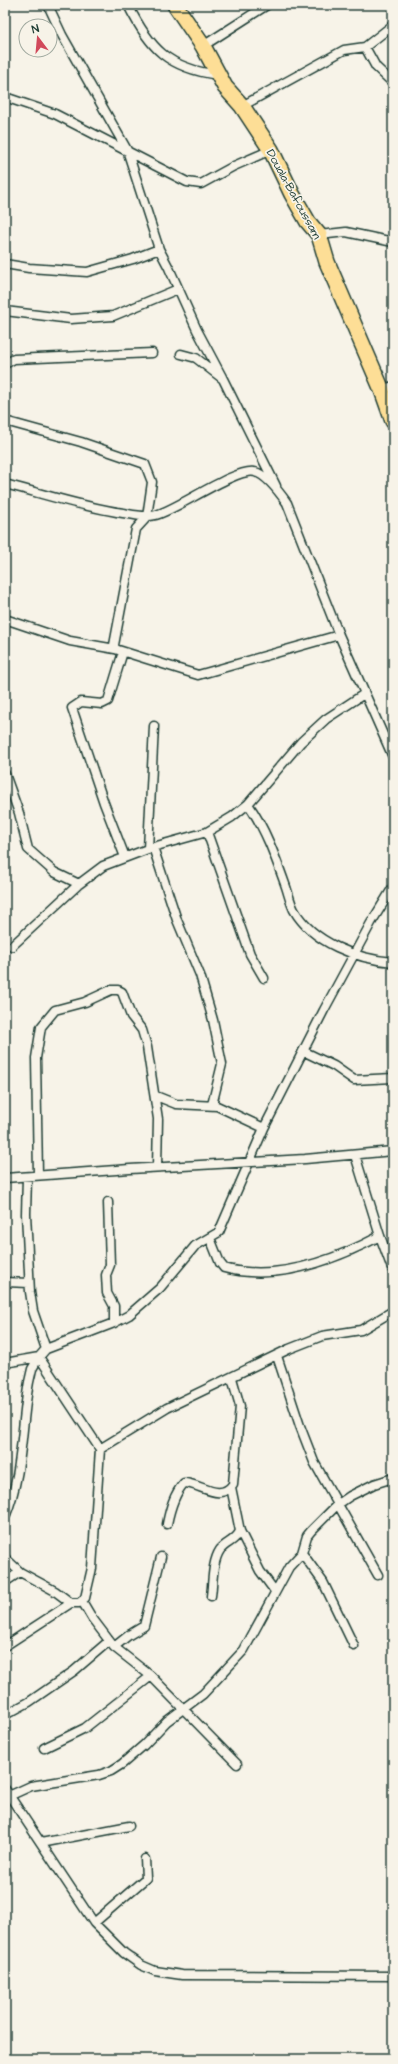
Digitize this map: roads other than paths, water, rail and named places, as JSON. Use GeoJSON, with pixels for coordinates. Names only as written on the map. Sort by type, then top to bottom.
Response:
{"type":"FeatureCollection","features":[{"type":"Feature","properties":{"kind":"highway","name":"Douala-Bafoussam"},"geometry":{"type":"LineString","coordinates":[[175,5],[203,46],[218,75],[242,106],[271,150],[292,194],[308,222],[319,235],[327,262],[388,388],[393,421]]}},
{"type":"Feature","properties":{"kind":"street"},"geometry":{"type":"LineString","coordinates":[[48,5],[62,35],[127,150],[159,249],[197,330],[223,379],[276,488],[287,503],[339,635],[393,757]]}},
{"type":"Feature","properties":{"kind":"street"},"geometry":{"type":"LineString","coordinates":[[128,5],[140,28],[164,57],[197,72],[218,75]]}},
{"type":"Feature","properties":{"kind":"street"},"geometry":{"type":"LineString","coordinates":[[203,46],[266,5]]}},
{"type":"Feature","properties":{"kind":"street"},"geometry":{"type":"LineString","coordinates":[[242,106],[344,50],[365,47],[393,25]]}},
{"type":"Feature","properties":{"kind":"street"},"geometry":{"type":"LineString","coordinates":[[365,47],[376,67],[393,83]]}},
{"type":"Feature","properties":{"kind":"street"},"geometry":{"type":"LineString","coordinates":[[5,98],[55,114],[94,136],[127,150],[187,182],[195,184],[206,181],[234,166],[271,150]]}},
{"type":"Feature","properties":{"kind":"street"},"geometry":{"type":"LineString","coordinates":[[319,235],[346,232],[393,242]]}},
{"type":"Feature","properties":{"kind":"street"},"geometry":{"type":"LineString","coordinates":[[5,264],[29,268],[87,272],[133,259],[159,249]]}},
{"type":"Feature","properties":{"kind":"street"},"geometry":{"type":"LineString","coordinates":[[5,311],[71,318],[113,316],[178,289]]}},
{"type":"Feature","properties":{"kind":"street"},"geometry":{"type":"LineString","coordinates":[[5,364],[14,359],[152,353]]}},
{"type":"Feature","properties":{"kind":"street"},"geometry":{"type":"LineString","coordinates":[[181,354],[196,358],[223,379]]}},
{"type":"Feature","properties":{"kind":"street"},"geometry":{"type":"LineString","coordinates":[[5,421],[81,442],[145,464],[152,482],[147,517]]}},
{"type":"Feature","properties":{"kind":"street"},"geometry":{"type":"LineString","coordinates":[[115,648],[114,644],[136,529],[147,517],[180,505],[231,477],[245,472],[255,472],[276,488]]}},
{"type":"Feature","properties":{"kind":"street"},"geometry":{"type":"LineString","coordinates":[[5,484],[100,510],[147,517]]}},
{"type":"Feature","properties":{"kind":"street"},"geometry":{"type":"LineString","coordinates":[[5,619],[70,641],[115,648],[198,675],[339,635]]}},
{"type":"Feature","properties":{"kind":"street"},"geometry":{"type":"LineString","coordinates":[[122,655],[108,701],[102,704],[81,702],[72,708],[104,802],[125,857]]}},
{"type":"Feature","properties":{"kind":"street"},"geometry":{"type":"LineString","coordinates":[[12,946],[79,884],[103,866],[150,848],[207,832],[232,817],[248,804],[301,742],[326,719],[364,694]]}},
{"type":"Feature","properties":{"kind":"street"},"geometry":{"type":"LineString","coordinates":[[154,726],[150,848],[177,920],[200,975],[213,1020],[222,1064],[212,1105]]}},
{"type":"Feature","properties":{"kind":"street"},"geometry":{"type":"LineString","coordinates":[[5,774],[19,812],[28,850],[54,872],[79,884]]}},
{"type":"Feature","properties":{"kind":"street"},"geometry":{"type":"LineString","coordinates":[[248,804],[267,837],[291,904],[298,916],[321,938],[355,954],[393,962]]}},
{"type":"Feature","properties":{"kind":"street"},"geometry":{"type":"LineString","coordinates":[[207,832],[250,954],[264,978]]}},
{"type":"Feature","properties":{"kind":"street"},"geometry":{"type":"LineString","coordinates":[[5,1517],[11,1503],[15,1483],[29,1382],[32,1369],[39,1357],[46,1350],[114,1323],[142,1305],[160,1288],[195,1246],[219,1232],[264,1128],[303,1051],[393,887]]}},
{"type":"Feature","properties":{"kind":"street"},"geometry":{"type":"LineString","coordinates":[[38,1175],[36,1058],[41,1027],[54,1010],[85,1002],[111,990],[118,990],[122,992],[131,1016],[142,1030],[156,1096],[159,1138],[157,1167]]}},
{"type":"Feature","properties":{"kind":"street"},"geometry":{"type":"LineString","coordinates":[[303,1051],[334,1066],[354,1080],[393,1078]]}},
{"type":"Feature","properties":{"kind":"street"},"geometry":{"type":"LineString","coordinates":[[156,1096],[176,1104],[212,1105],[223,1108],[264,1128]]}},
{"type":"Feature","properties":{"kind":"street"},"geometry":{"type":"LineString","coordinates":[[5,1178],[393,1151]]}},
{"type":"Feature","properties":{"kind":"street"},"geometry":{"type":"LineString","coordinates":[[355,1154],[380,1236],[393,1271]]}},
{"type":"Feature","properties":{"kind":"street"},"geometry":{"type":"LineString","coordinates":[[27,1177],[29,1283],[33,1311],[46,1350]]}},
{"type":"Feature","properties":{"kind":"street"},"geometry":{"type":"LineString","coordinates":[[108,1202],[110,1265],[106,1275],[107,1293],[114,1306],[114,1323]]}},
{"type":"Feature","properties":{"kind":"street"},"geometry":{"type":"LineString","coordinates":[[210,1238],[220,1263],[224,1268],[268,1272],[297,1267],[336,1256],[380,1236]]}},
{"type":"Feature","properties":{"kind":"street"},"geometry":{"type":"LineString","coordinates":[[5,1282],[29,1283]]}},
{"type":"Feature","properties":{"kind":"street"},"geometry":{"type":"LineString","coordinates":[[100,1449],[167,1408],[232,1378],[308,1340],[322,1336],[361,1330],[393,1311]]}},
{"type":"Feature","properties":{"kind":"street"},"geometry":{"type":"LineString","coordinates":[[277,1356],[308,1446],[322,1479],[337,1505],[358,1536],[378,1575]]}},
{"type":"Feature","properties":{"kind":"street"},"geometry":{"type":"LineString","coordinates":[[5,1363],[39,1357]]}},
{"type":"Feature","properties":{"kind":"street"},"geometry":{"type":"LineString","coordinates":[[5,1558],[20,1572],[51,1589],[70,1602],[79,1604],[87,1594],[92,1568],[100,1449],[39,1357]]}},
{"type":"Feature","properties":{"kind":"street"},"geometry":{"type":"LineString","coordinates":[[232,1378],[239,1400],[240,1413],[234,1480],[230,1488],[240,1531],[260,1571],[274,1590]]}},
{"type":"Feature","properties":{"kind":"street"},"geometry":{"type":"LineString","coordinates":[[393,1478],[363,1489],[337,1505],[307,1536],[302,1554],[289,1566],[274,1590],[244,1650],[203,1694],[184,1710],[167,1721],[144,1745],[111,1771],[99,1775],[31,1786],[7,1792],[94,1923],[124,1953],[141,1965],[166,1973],[204,1976],[326,1974],[393,1976]]}},
{"type":"Feature","properties":{"kind":"street"},"geometry":{"type":"LineString","coordinates":[[167,1524],[170,1509],[179,1488],[184,1482],[191,1483],[199,1488],[218,1492],[230,1488]]}},
{"type":"Feature","properties":{"kind":"street"},"geometry":{"type":"LineString","coordinates":[[211,1596],[216,1561],[220,1550],[237,1538],[240,1531]]}},
{"type":"Feature","properties":{"kind":"street"},"geometry":{"type":"LineString","coordinates":[[302,1554],[323,1582],[354,1646]]}},
{"type":"Feature","properties":{"kind":"street"},"geometry":{"type":"LineString","coordinates":[[5,1715],[29,1702],[112,1644],[144,1626],[161,1557]]}},
{"type":"Feature","properties":{"kind":"street"},"geometry":{"type":"LineString","coordinates":[[5,1582],[20,1572]]}},
{"type":"Feature","properties":{"kind":"street"},"geometry":{"type":"LineString","coordinates":[[82,1601],[112,1644],[151,1676],[237,1764]]}},
{"type":"Feature","properties":{"kind":"street"},"geometry":{"type":"LineString","coordinates":[[5,1646],[70,1602]]}},
{"type":"Feature","properties":{"kind":"street"},"geometry":{"type":"LineString","coordinates":[[44,1748],[85,1728],[151,1676]]}},
{"type":"Feature","properties":{"kind":"street"},"geometry":{"type":"LineString","coordinates":[[41,1843],[129,1826]]}},
{"type":"Feature","properties":{"kind":"street"},"geometry":{"type":"LineString","coordinates":[[94,1923],[146,1878],[145,1859]]}}]}
